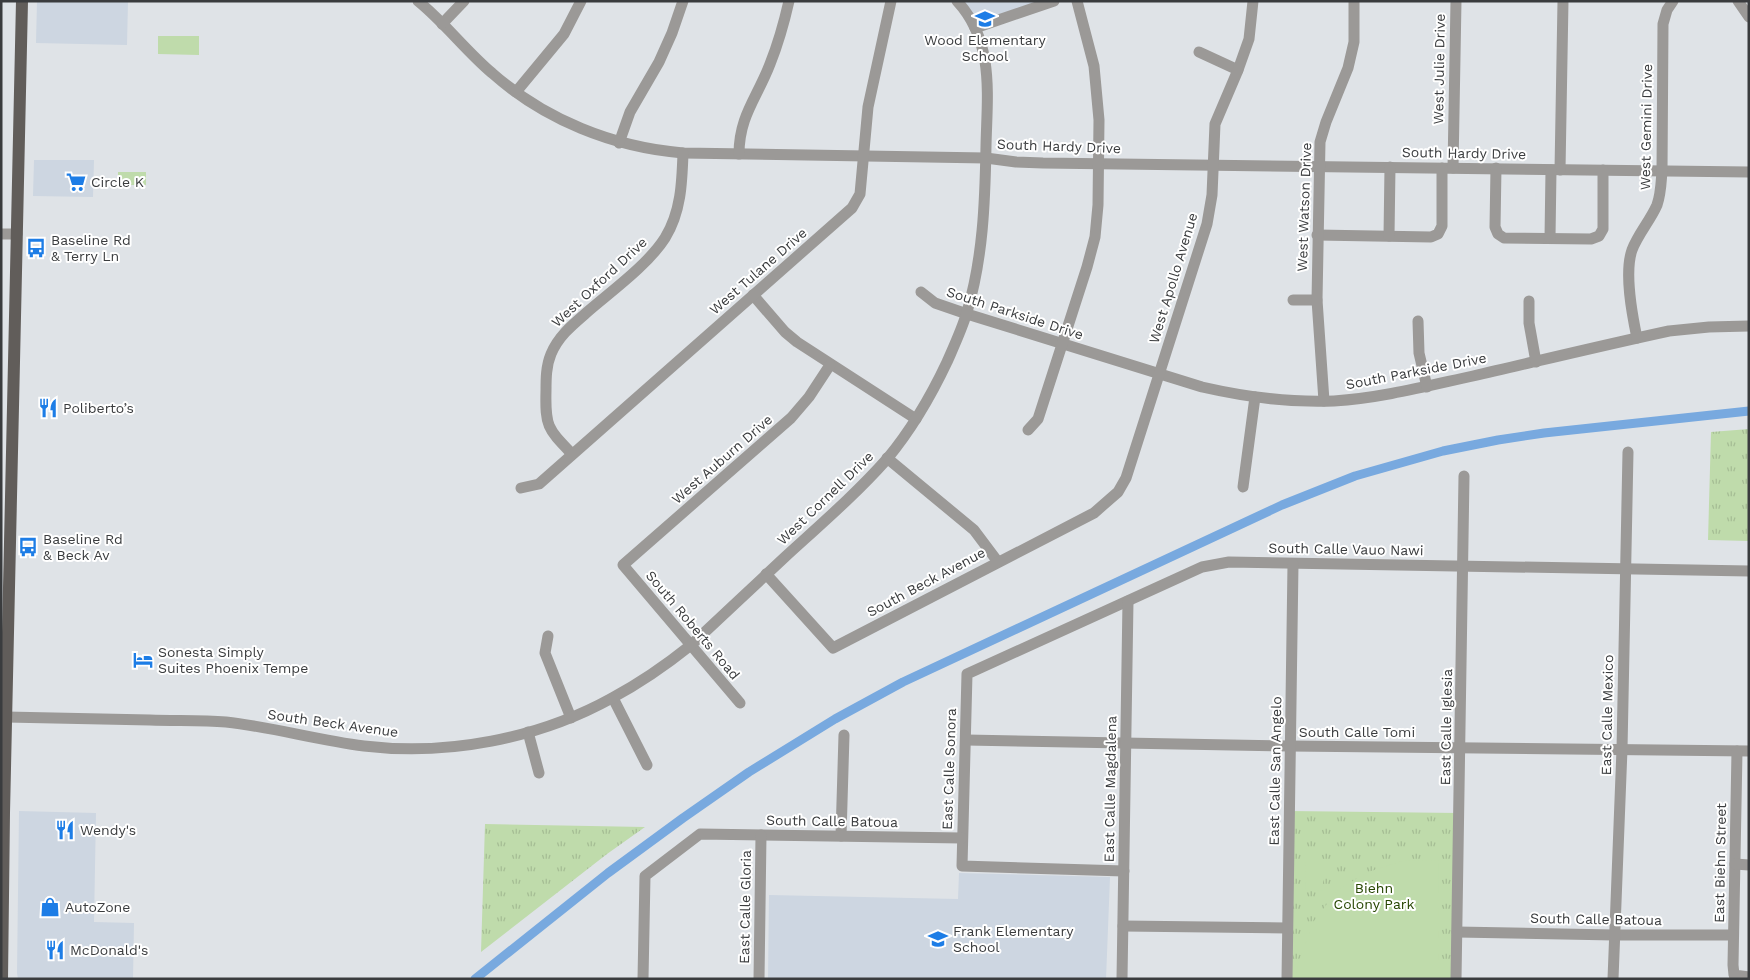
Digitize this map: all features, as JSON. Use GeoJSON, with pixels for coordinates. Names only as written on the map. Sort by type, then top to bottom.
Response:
{"type":"FeatureCollection","features":[{"type":"Feature","properties":{"kind":"main road"},"geometry":{"type":"LineString","coordinates":[[2,979],[2,870],[22,1]]}},
{"type":"Feature","properties":{"kind":"street","name":"South Hardy Drive"},"geometry":{"type":"LineString","coordinates":[[418,1],[492,73],[516,92],[562,121],[619,142],[646,149],[683,153],[986,158],[1016,162],[1749,172]]}},
{"type":"Feature","properties":{"kind":"street"},"geometry":{"type":"LineString","coordinates":[[442,24],[464,1]]}},
{"type":"Feature","properties":{"kind":"street"},"geometry":{"type":"LineString","coordinates":[[516,92],[564,34],[581,1]]}},
{"type":"Feature","properties":{"kind":"street"},"geometry":{"type":"LineString","coordinates":[[619,142],[630,112],[662,55],[683,1]]}},
{"type":"Feature","properties":{"kind":"street"},"geometry":{"type":"LineString","coordinates":[[739,154],[740,135],[745,116],[770,66],[783,28],[789,1]]}},
{"type":"Feature","properties":{"kind":"street","name":"West Tulane Drive"},"geometry":{"type":"LineString","coordinates":[[522,488],[539,484],[852,208],[860,194],[868,107],[891,1]]}},
{"type":"Feature","properties":{"kind":"street","name":"West Cornell Drive"},"geometry":{"type":"LineString","coordinates":[[691,646],[766,574],[849,499],[888,458],[916,419],[935,386],[967,314],[980,255],[984,215],[988,81],[985,56],[975,28],[957,1]]}},
{"type":"Feature","properties":{"kind":"street"},"geometry":{"type":"LineString","coordinates":[[975,28],[1054,1]]}},
{"type":"Feature","properties":{"kind":"street"},"geometry":{"type":"LineString","coordinates":[[1028,430],[1038,418],[1095,237],[1098,205],[1099,120],[1094,66],[1077,1]]}},
{"type":"Feature","properties":{"kind":"street","name":"West Apollo Avenue"},"geometry":{"type":"LineString","coordinates":[[1118,492],[1126,478],[1207,224],[1212,195],[1215,124],[1249,39],[1253,1]]}},
{"type":"Feature","properties":{"kind":"street","name":"West Watson Drive"},"geometry":{"type":"LineString","coordinates":[[1324,401],[1317,300],[1320,142],[1348,68],[1354,42],[1354,1]]}},
{"type":"Feature","properties":{"kind":"street","name":"West Julie Drive"},"geometry":{"type":"LineString","coordinates":[[1389,236],[1431,237],[1438,234],[1442,226],[1456,1]]}},
{"type":"Feature","properties":{"kind":"street"},"geometry":{"type":"LineString","coordinates":[[1550,238],[1563,1]]}},
{"type":"Feature","properties":{"kind":"street","name":"West Gemini Drive"},"geometry":{"type":"LineString","coordinates":[[1637,338],[1630,306],[1630,259],[1632,250],[1656,206],[1660,194],[1662,171],[1663,24],[1667,10],[1673,1]]}},
{"type":"Feature","properties":{"kind":"street"},"geometry":{"type":"LineString","coordinates":[[1738,1],[1749,17]]}},
{"type":"Feature","properties":{"kind":"street"},"geometry":{"type":"LineString","coordinates":[[1199,52],[1238,70]]}},
{"type":"Feature","properties":{"kind":"street","name":"West Oxford Drive"},"geometry":{"type":"LineString","coordinates":[[572,454],[555,436],[547,424],[546,380],[550,354],[564,332],[646,261],[666,236],[674,220],[680,200],[683,153]]}},
{"type":"Feature","properties":{"kind":"street"},"geometry":{"type":"LineString","coordinates":[[1317,235],[1389,236],[1390,168]]}},
{"type":"Feature","properties":{"kind":"street"},"geometry":{"type":"LineString","coordinates":[[1496,168],[1495,227],[1498,234],[1504,238],[1591,239],[1599,236],[1602,229],[1603,170]]}},
{"type":"Feature","properties":{"kind":"street"},"geometry":{"type":"LineString","coordinates":[[1,234],[17,234]]}},
{"type":"Feature","properties":{"kind":"street","name":"South Parkside Drive"},"geometry":{"type":"LineString","coordinates":[[921,292],[935,303],[967,314],[1202,387],[1255,397],[1291,401],[1324,401],[1373,397],[1427,387],[1677,330],[1749,326]]}},
{"type":"Feature","properties":{"kind":"street"},"geometry":{"type":"LineString","coordinates":[[753,295],[785,332],[797,342],[916,419]]}},
{"type":"Feature","properties":{"kind":"street"},"geometry":{"type":"LineString","coordinates":[[1293,300],[1317,300]]}},
{"type":"Feature","properties":{"kind":"street"},"geometry":{"type":"LineString","coordinates":[[1530,301],[1529,323],[1536,362]]}},
{"type":"Feature","properties":{"kind":"street"},"geometry":{"type":"LineString","coordinates":[[1418,321],[1419,353],[1427,387]]}},
{"type":"Feature","properties":{"kind":"street","name":"West Auburn Drive"},"geometry":{"type":"LineString","coordinates":[[623,565],[791,418],[805,402],[830,365]]}},
{"type":"Feature","properties":{"kind":"street"},"geometry":{"type":"LineString","coordinates":[[1243,488],[1255,397]]}},
{"type":"Feature","properties":{"kind":"street","name":"East Calle Mexico"},"geometry":{"type":"LineString","coordinates":[[1613,979],[1622,749],[1628,452]]}},
{"type":"Feature","properties":{"kind":"street"},"geometry":{"type":"LineString","coordinates":[[888,458],[974,530],[998,562]]}},
{"type":"Feature","properties":{"kind":"street","name":"East Calle Iglesia"},"geometry":{"type":"LineString","coordinates":[[1456,979],[1464,476]]}},
{"type":"Feature","properties":{"kind":"street","name":"South Beck Avenue"},"geometry":{"type":"LineString","coordinates":[[766,574],[833,648],[1094,513],[1118,492]]}},
{"type":"Feature","properties":{"kind":"street","name":"South Calle Vauo Nawi"},"geometry":{"type":"LineString","coordinates":[[967,674],[1202,567],[1229,562],[1749,571]]}},
{"type":"Feature","properties":{"kind":"street","name":"East Calle San Angelo"},"geometry":{"type":"LineString","coordinates":[[1286,979],[1293,564]]}},
{"type":"Feature","properties":{"kind":"street","name":"South Roberts Road"},"geometry":{"type":"LineString","coordinates":[[623,565],[740,703]]}},
{"type":"Feature","properties":{"kind":"street","name":"East Calle Magdalena"},"geometry":{"type":"LineString","coordinates":[[1122,979],[1128,601]]}},
{"type":"Feature","properties":{"kind":"street"},"geometry":{"type":"LineString","coordinates":[[548,636],[545,653],[571,718]]}},
{"type":"Feature","properties":{"kind":"street","name":"South Beck Avenue"},"geometry":{"type":"LineString","coordinates":[[6,717],[226,722],[343,743],[390,748],[453,747],[476,744],[528,732],[571,718],[613,698],[649,676],[691,646]]}},
{"type":"Feature","properties":{"kind":"street","name":"East Calle Sonora"},"geometry":{"type":"LineString","coordinates":[[967,674],[962,866],[1124,871]]}},
{"type":"Feature","properties":{"kind":"street"},"geometry":{"type":"LineString","coordinates":[[613,698],[647,765]]}},
{"type":"Feature","properties":{"kind":"street"},"geometry":{"type":"LineString","coordinates":[[528,732],[540,774]]}},
{"type":"Feature","properties":{"kind":"street"},"geometry":{"type":"LineString","coordinates":[[841,836],[844,735]]}},
{"type":"Feature","properties":{"kind":"street","name":"South Calle Tomi"},"geometry":{"type":"LineString","coordinates":[[966,740],[1749,751]]}},
{"type":"Feature","properties":{"kind":"street","name":"East Biehn Street"},"geometry":{"type":"LineString","coordinates":[[1737,751],[1734,975],[1749,976]]}},
{"type":"Feature","properties":{"kind":"street","name":"South Calle Batoua"},"geometry":{"type":"LineString","coordinates":[[643,979],[645,876],[700,834],[962,838]]}},
{"type":"Feature","properties":{"kind":"street","name":"East Calle Gloria"},"geometry":{"type":"LineString","coordinates":[[759,979],[761,835]]}},
{"type":"Feature","properties":{"kind":"street"},"geometry":{"type":"LineString","coordinates":[[1735,864],[1749,865]]}},
{"type":"Feature","properties":{"kind":"street"},"geometry":{"type":"LineString","coordinates":[[1123,926],[1287,928]]}},
{"type":"Feature","properties":{"kind":"street","name":"South Calle Batoua"},"geometry":{"type":"LineString","coordinates":[[1457,932],[1734,935]]}},
{"type":"Feature","properties":{"kind":"shaded area"},"geometry":{"type":"Polygon","coordinates":[[[37,1],[128,1],[127,45],[36,43],[37,1]]]}},
{"type":"Feature","properties":{"kind":"shaded area","name":"Wood Elementary School"},"geometry":{"type":"Polygon","coordinates":[[[957,1],[1054,1],[975,28],[957,1]]]}},
{"type":"Feature","properties":{"kind":"shaded area"},"geometry":{"type":"Polygon","coordinates":[[[34,160],[94,160],[93,197],[33,196],[34,160]]]}},
{"type":"Feature","properties":{"kind":"shaded area"},"geometry":{"type":"Polygon","coordinates":[[[19,811],[96,813],[94,922],[134,923],[133,979],[18,979],[19,811]]]}},
{"type":"Feature","properties":{"kind":"shaded area","name":"Frank Elementary School"},"geometry":{"type":"Polygon","coordinates":[[[959,873],[1110,877],[1106,979],[768,979],[769,895],[958,899],[959,873]]]}},
{"type":"Feature","properties":{"kind":"green space"},"geometry":{"type":"Polygon","coordinates":[[[158,36],[199,36],[199,55],[158,54],[158,36]]]}},
{"type":"Feature","properties":{"kind":"green space"},"geometry":{"type":"Polygon","coordinates":[[[118,172],[146,172],[146,185],[118,185],[118,172]]]}},
{"type":"Feature","properties":{"kind":"green space"},"geometry":{"type":"Polygon","coordinates":[[[1749,429],[1749,541],[1708,540],[1711,432],[1749,429]]]}},
{"type":"Feature","properties":{"kind":"green space","name":"Biehn Colony Park"},"geometry":{"type":"Polygon","coordinates":[[[1289,811],[1459,813],[1456,979],[1287,979],[1289,811]]]}},
{"type":"Feature","properties":{"kind":"green space"},"geometry":{"type":"Polygon","coordinates":[[[485,824],[645,827],[607,854],[481,952],[485,824]]]}},
{"type":"Feature","properties":{"kind":"green space"},"geometry":{"type":"Polygon","coordinates":[[[1306,860],[1323,860],[1323,891],[1305,890],[1306,860]]]}},
{"type":"Feature","properties":{"kind":"green space"},"geometry":{"type":"Polygon","coordinates":[[[1439,860],[1438,979],[1295,979],[1298,963],[1314,921],[1336,892],[1365,873],[1402,861],[1439,860]]]}},
{"type":"Feature","properties":{"kind":"waterway"},"geometry":{"type":"LineString","coordinates":[[475,979],[608,873],[683,818],[749,772],[835,719],[903,682],[1282,505],[1355,476],[1443,451],[1544,433],[1749,411]]}},
{"type":"Feature","properties":{"kind":"place","name":"Wood Elementary School"},"geometry":{"type":"Point","coordinates":[985,19]}},
{"type":"Feature","properties":{"kind":"place","name":"Circle K"},"geometry":{"type":"Point","coordinates":[76,182]}},
{"type":"Feature","properties":{"kind":"place","name":"Baseline Rd & Terry Ln"},"geometry":{"type":"Point","coordinates":[36,248]}},
{"type":"Feature","properties":{"kind":"place","name":"Poliberto’s"},"geometry":{"type":"Point","coordinates":[48,408]}},
{"type":"Feature","properties":{"kind":"place","name":"Baseline Rd & Beck Av"},"geometry":{"type":"Point","coordinates":[28,547]}},
{"type":"Feature","properties":{"kind":"place","name":"Sonesta Simply Suites Phoenix Tempe"},"geometry":{"type":"Point","coordinates":[143,660]}},
{"type":"Feature","properties":{"kind":"place","name":"Wendy's"},"geometry":{"type":"Point","coordinates":[65,830]}},
{"type":"Feature","properties":{"kind":"place","name":"AutoZone"},"geometry":{"type":"Point","coordinates":[50,907]}},
{"type":"Feature","properties":{"kind":"place","name":"Frank Elementary School"},"geometry":{"type":"Point","coordinates":[938,939]}},
{"type":"Feature","properties":{"kind":"place","name":"McDonald's"},"geometry":{"type":"Point","coordinates":[55,950]}}]}
